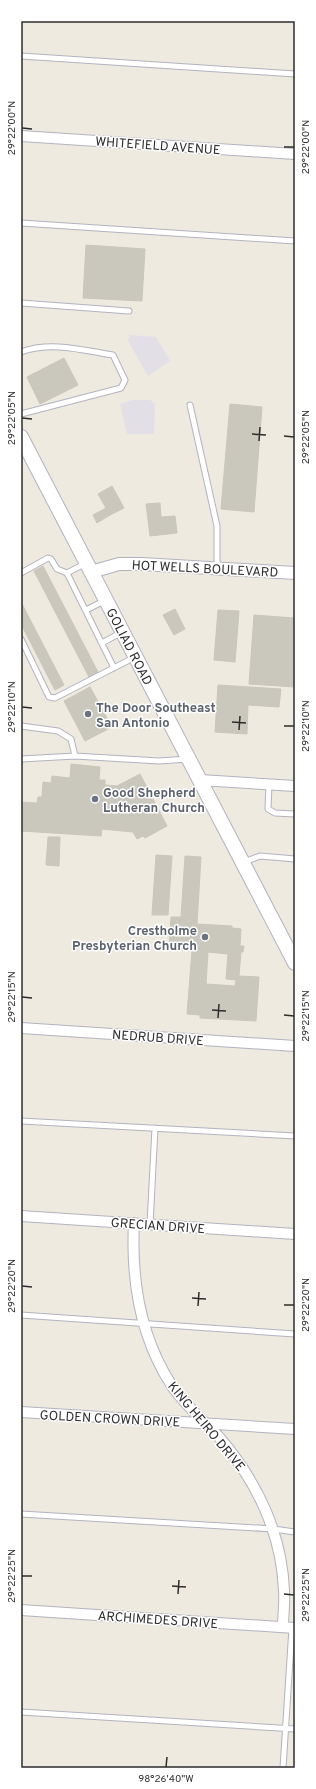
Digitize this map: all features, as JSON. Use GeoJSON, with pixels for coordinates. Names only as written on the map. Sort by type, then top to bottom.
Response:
{"type":"FeatureCollection","features":[{"type":"Feature","properties":{"kind":"main road","name":"GOLIAD ROAD"},"geometry":{"type":"LineString","coordinates":[[21,437],[295,963]]}},
{"type":"Feature","properties":{"kind":"street","name":"WHITEFIELD AVENUE"},"geometry":{"type":"LineString","coordinates":[[21,136],[295,154]]}},
{"type":"Feature","properties":{"kind":"street","name":"HOT WELLS BOULEVARD"},"geometry":{"type":"LineString","coordinates":[[89,567],[119,564],[142,564],[295,573]]}},
{"type":"Feature","properties":{"kind":"street"},"geometry":{"type":"LineString","coordinates":[[200,780],[295,786]]}},
{"type":"Feature","properties":{"kind":"street","name":"NEDRUB DRIVE"},"geometry":{"type":"LineString","coordinates":[[21,1028],[295,1046]]}},
{"type":"Feature","properties":{"kind":"street","name":"GRECIAN DRIVE"},"geometry":{"type":"LineString","coordinates":[[21,1216],[295,1234]]}},
{"type":"Feature","properties":{"kind":"street","name":"KING HEIRO DRIVE"},"geometry":{"type":"LineString","coordinates":[[134,1223],[135,1279],[137,1298],[144,1325],[152,1346],[173,1386],[192,1411],[218,1437],[244,1469],[257,1491],[272,1529],[282,1565],[284,1591],[290,1627]]}},
{"type":"Feature","properties":{"kind":"street","name":"GOLDEN CROWN DRIVE"},"geometry":{"type":"LineString","coordinates":[[21,1412],[295,1429]]}},
{"type":"Feature","properties":{"kind":"street","name":"ARCHIMEDES DRIVE"},"geometry":{"type":"LineString","coordinates":[[21,1610],[290,1627]]}},
{"type":"Feature","properties":{"kind":"lane"},"geometry":{"type":"LineString","coordinates":[[21,56],[295,74]]}},
{"type":"Feature","properties":{"kind":"lane"},"geometry":{"type":"LineString","coordinates":[[21,223],[295,241]]}},
{"type":"Feature","properties":{"kind":"lane"},"geometry":{"type":"LineString","coordinates":[[21,303],[129,312]]}},
{"type":"Feature","properties":{"kind":"lane"},"geometry":{"type":"LineString","coordinates":[[21,352],[32,348],[54,346],[113,355],[124,380],[121,388],[21,414]]}},
{"type":"Feature","properties":{"kind":"lane"},"geometry":{"type":"LineString","coordinates":[[190,404],[217,526],[217,568]]}},
{"type":"Feature","properties":{"kind":"lane"},"geometry":{"type":"LineString","coordinates":[[21,573],[48,558],[51,559],[57,569],[67,573],[89,567]]}},
{"type":"Feature","properties":{"kind":"lane"},"geometry":{"type":"LineString","coordinates":[[67,573],[114,668]]}},
{"type":"Feature","properties":{"kind":"lane"},"geometry":{"type":"LineString","coordinates":[[86,610],[106,600]]}},
{"type":"Feature","properties":{"kind":"lane"},"geometry":{"type":"LineString","coordinates":[[102,643],[123,632]]}},
{"type":"Feature","properties":{"kind":"lane"},"geometry":{"type":"LineString","coordinates":[[21,639],[49,698],[55,698],[136,657]]}},
{"type":"Feature","properties":{"kind":"lane"},"geometry":{"type":"LineString","coordinates":[[21,726],[58,731],[71,739],[75,756]]}},
{"type":"Feature","properties":{"kind":"lane"},"geometry":{"type":"LineString","coordinates":[[21,759],[75,756],[159,761],[189,758]]}},
{"type":"Feature","properties":{"kind":"lane"},"geometry":{"type":"LineString","coordinates":[[269,784],[268,809],[275,813],[295,814]]}},
{"type":"Feature","properties":{"kind":"lane"},"geometry":{"type":"LineString","coordinates":[[243,862],[260,856],[295,859]]}},
{"type":"Feature","properties":{"kind":"lane"},"geometry":{"type":"LineString","coordinates":[[21,1121],[295,1136]]}},
{"type":"Feature","properties":{"kind":"lane"},"geometry":{"type":"LineString","coordinates":[[150,1224],[155,1128]]}},
{"type":"Feature","properties":{"kind":"lane"},"geometry":{"type":"LineString","coordinates":[[21,1315],[144,1325],[295,1334]]}},
{"type":"Feature","properties":{"kind":"lane"},"geometry":{"type":"LineString","coordinates":[[21,1514],[272,1529],[295,1532]]}},
{"type":"Feature","properties":{"kind":"lane"},"geometry":{"type":"LineString","coordinates":[[283,1768],[290,1627]]}},
{"type":"Feature","properties":{"kind":"lane"},"geometry":{"type":"LineString","coordinates":[[21,1712],[295,1729]]}},
{"type":"Feature","properties":{"kind":"shaded area"},"geometry":{"type":"Polygon","coordinates":[[[130,335],[156,337],[170,361],[148,376],[128,341],[130,335]]]}},
{"type":"Feature","properties":{"kind":"shaded area"},"geometry":{"type":"Polygon","coordinates":[[[132,400],[150,400],[155,404],[154,434],[127,434],[120,404],[132,400]]]}},
{"type":"Feature","properties":{"kind":"building"},"geometry":{"type":"Polygon","coordinates":[[[86,245],[145,249],[142,301],[83,298],[86,245]]]}},
{"type":"Feature","properties":{"kind":"building"},"geometry":{"type":"Polygon","coordinates":[[[64,358],[78,385],[40,404],[27,377],[64,358]]]}},
{"type":"Feature","properties":{"kind":"building"},"geometry":{"type":"Polygon","coordinates":[[[230,404],[262,407],[254,512],[221,509],[230,404]]]}},
{"type":"Feature","properties":{"kind":"building"},"geometry":{"type":"Polygon","coordinates":[[[112,486],[124,508],[110,515],[98,494],[112,486]]]}},
{"type":"Feature","properties":{"kind":"building"},"geometry":{"type":"Polygon","coordinates":[[[160,503],[161,517],[175,516],[177,533],[150,536],[146,504],[160,503]]]}},
{"type":"Feature","properties":{"kind":"building"},"geometry":{"type":"Polygon","coordinates":[[[106,508],[110,515],[97,523],[93,515],[106,508]]]}},
{"type":"Feature","properties":{"kind":"building"},"geometry":{"type":"Polygon","coordinates":[[[43,566],[98,672],[89,677],[34,571],[43,566]]]}},
{"type":"Feature","properties":{"kind":"building"},"geometry":{"type":"Polygon","coordinates":[[[21,602],[64,685],[55,690],[21,624],[21,602]]]}},
{"type":"Feature","properties":{"kind":"building"},"geometry":{"type":"Polygon","coordinates":[[[175,609],[185,629],[174,635],[163,615],[175,609]]]}},
{"type":"Feature","properties":{"kind":"building"},"geometry":{"type":"Polygon","coordinates":[[[218,610],[239,611],[235,662],[214,660],[218,610]]]}},
{"type":"Feature","properties":{"kind":"building"},"geometry":{"type":"Polygon","coordinates":[[[254,615],[295,618],[295,687],[249,684],[254,615]]]}},
{"type":"Feature","properties":{"kind":"building"},"geometry":{"type":"Polygon","coordinates":[[[218,685],[281,689],[279,707],[248,705],[247,734],[215,732],[218,685]]]}},
{"type":"Feature","properties":{"kind":"building","name":"The Door Southeast San Antonio"},"geometry":{"type":"Polygon","coordinates":[[[90,687],[112,727],[85,741],[64,701],[90,687]]]}},
{"type":"Feature","properties":{"kind":"building","name":"Good Shepherd Lutheran Church"},"geometry":{"type":"Polygon","coordinates":[[[71,764],[100,767],[99,780],[105,780],[105,785],[117,786],[140,774],[167,826],[145,838],[143,836],[137,839],[133,832],[102,829],[101,836],[21,831],[21,802],[37,803],[38,797],[42,797],[43,782],[51,783],[52,776],[70,778],[71,764]]]}},
{"type":"Feature","properties":{"kind":"building"},"geometry":{"type":"Polygon","coordinates":[[[48,837],[60,837],[59,866],[46,865],[48,837]]]}},
{"type":"Feature","properties":{"kind":"building"},"geometry":{"type":"Polygon","coordinates":[[[156,855],[172,856],[168,915],[152,915],[156,855]]]}},
{"type":"Feature","properties":{"kind":"building","name":"Crestholme Presbyterian Church"},"geometry":{"type":"Polygon","coordinates":[[[185,856],[201,857],[197,924],[232,926],[232,928],[241,929],[240,946],[244,946],[243,952],[241,952],[239,976],[259,977],[256,1021],[200,1018],[200,1015],[187,1014],[192,951],[169,948],[171,917],[181,917],[185,856]],[[208,952],[206,984],[235,986],[236,980],[226,979],[228,954],[208,952]]]}},
{"type":"Feature","properties":{"kind":"place","name":"The Door Southeast San Antonio"},"geometry":{"type":"Point","coordinates":[88,714]}},
{"type":"Feature","properties":{"kind":"place","name":"Good Shepherd Lutheran Church"},"geometry":{"type":"Point","coordinates":[95,799]}},
{"type":"Feature","properties":{"kind":"place","name":"Crestholme Presbyterian Church"},"geometry":{"type":"Point","coordinates":[205,937]}}]}
